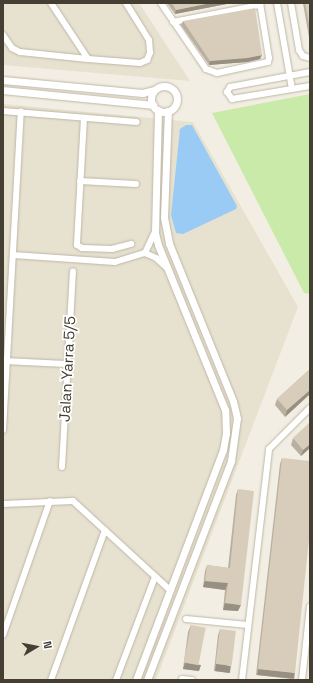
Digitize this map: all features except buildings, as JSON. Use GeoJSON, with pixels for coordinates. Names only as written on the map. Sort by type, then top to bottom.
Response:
{"type":"FeatureCollection","features":[{"type":"Feature","properties":{"kind":"street"},"geometry":{"type":"LineString","coordinates":[[51,3],[88,59]]}},
{"type":"Feature","properties":{"kind":"street"},"geometry":{"type":"LineString","coordinates":[[3,35],[12,48],[20,52],[140,63],[147,60],[150,54],[149,40],[126,3]]}},
{"type":"Feature","properties":{"kind":"street"},"geometry":{"type":"LineString","coordinates":[[161,3],[173,22],[211,73],[264,65],[268,62],[269,58],[260,4],[173,22]]}},
{"type":"Feature","properties":{"kind":"street"},"geometry":{"type":"LineString","coordinates":[[277,3],[292,89]]}},
{"type":"Feature","properties":{"kind":"street"},"geometry":{"type":"LineString","coordinates":[[291,3],[299,50],[303,56],[310,58]]}},
{"type":"Feature","properties":{"kind":"street"},"geometry":{"type":"LineString","coordinates":[[310,72],[230,87],[227,95],[232,99],[310,86]]}},
{"type":"Feature","properties":{"kind":"street"},"geometry":{"type":"LineString","coordinates":[[3,80],[142,92],[154,90],[162,86],[174,90],[177,102],[168,111],[164,218],[169,243],[233,401],[237,418],[232,461],[147,680]]}},
{"type":"Feature","properties":{"kind":"street"},"geometry":{"type":"LineString","coordinates":[[3,90],[155,107],[168,111]]}},
{"type":"Feature","properties":{"kind":"street"},"geometry":{"type":"LineString","coordinates":[[136,680],[223,450],[226,433],[223,402],[167,268],[156,230],[155,107],[151,97],[154,90]]}},
{"type":"Feature","properties":{"kind":"street"},"geometry":{"type":"LineString","coordinates":[[3,111],[137,122]]}},
{"type":"Feature","properties":{"kind":"street"},"geometry":{"type":"LineString","coordinates":[[3,430],[21,112]]}},
{"type":"Feature","properties":{"kind":"street"},"geometry":{"type":"LineString","coordinates":[[84,118],[77,244],[82,248],[112,249],[131,244]]}},
{"type":"Feature","properties":{"kind":"street"},"geometry":{"type":"LineString","coordinates":[[80,181],[136,184]]}},
{"type":"Feature","properties":{"kind":"street"},"geometry":{"type":"LineString","coordinates":[[145,254],[156,230]]}},
{"type":"Feature","properties":{"kind":"street"},"geometry":{"type":"LineString","coordinates":[[12,255],[115,262],[145,254],[156,258],[167,268]]}},
{"type":"Feature","properties":{"kind":"street","name":"Jalan Yarra 5/5"},"geometry":{"type":"LineString","coordinates":[[62,467],[73,271]]}},
{"type":"Feature","properties":{"kind":"street"},"geometry":{"type":"LineString","coordinates":[[6,361],[67,364]]}},
{"type":"Feature","properties":{"kind":"street"},"geometry":{"type":"LineString","coordinates":[[242,680],[269,449],[310,408]]}},
{"type":"Feature","properties":{"kind":"street"},"geometry":{"type":"LineString","coordinates":[[3,635],[50,501]]}},
{"type":"Feature","properties":{"kind":"street"},"geometry":{"type":"LineString","coordinates":[[3,504],[73,501],[170,590]]}},
{"type":"Feature","properties":{"kind":"street"},"geometry":{"type":"LineString","coordinates":[[51,680],[105,530]]}},
{"type":"Feature","properties":{"kind":"street"},"geometry":{"type":"LineString","coordinates":[[116,680],[155,577]]}},
{"type":"Feature","properties":{"kind":"street"},"geometry":{"type":"LineString","coordinates":[[302,680],[310,606]]}},
{"type":"Feature","properties":{"kind":"street"},"geometry":{"type":"LineString","coordinates":[[186,619],[248,626]]}},
{"type":"Feature","properties":{"kind":"street"},"geometry":{"type":"LineString","coordinates":[[182,679],[192,680]]}},
{"type":"Feature","properties":{"kind":"shaded area"},"geometry":{"type":"Polygon","coordinates":[[[3,3],[139,3],[190,81],[3,65],[3,3]]]}},
{"type":"Feature","properties":{"kind":"shaded area"},"geometry":{"type":"Polygon","coordinates":[[[3,104],[193,122],[298,307],[156,680],[3,680],[3,104]]]}},
{"type":"Feature","properties":{"kind":"green space"},"geometry":{"type":"Polygon","coordinates":[[[310,94],[310,294],[304,293],[212,113],[310,94]]]}},
{"type":"Feature","properties":{"kind":"water"},"geometry":{"type":"Polygon","coordinates":[[[186,125],[192,125],[237,206],[236,209],[183,234],[176,233],[171,215],[180,129],[186,125]]]}}]}
